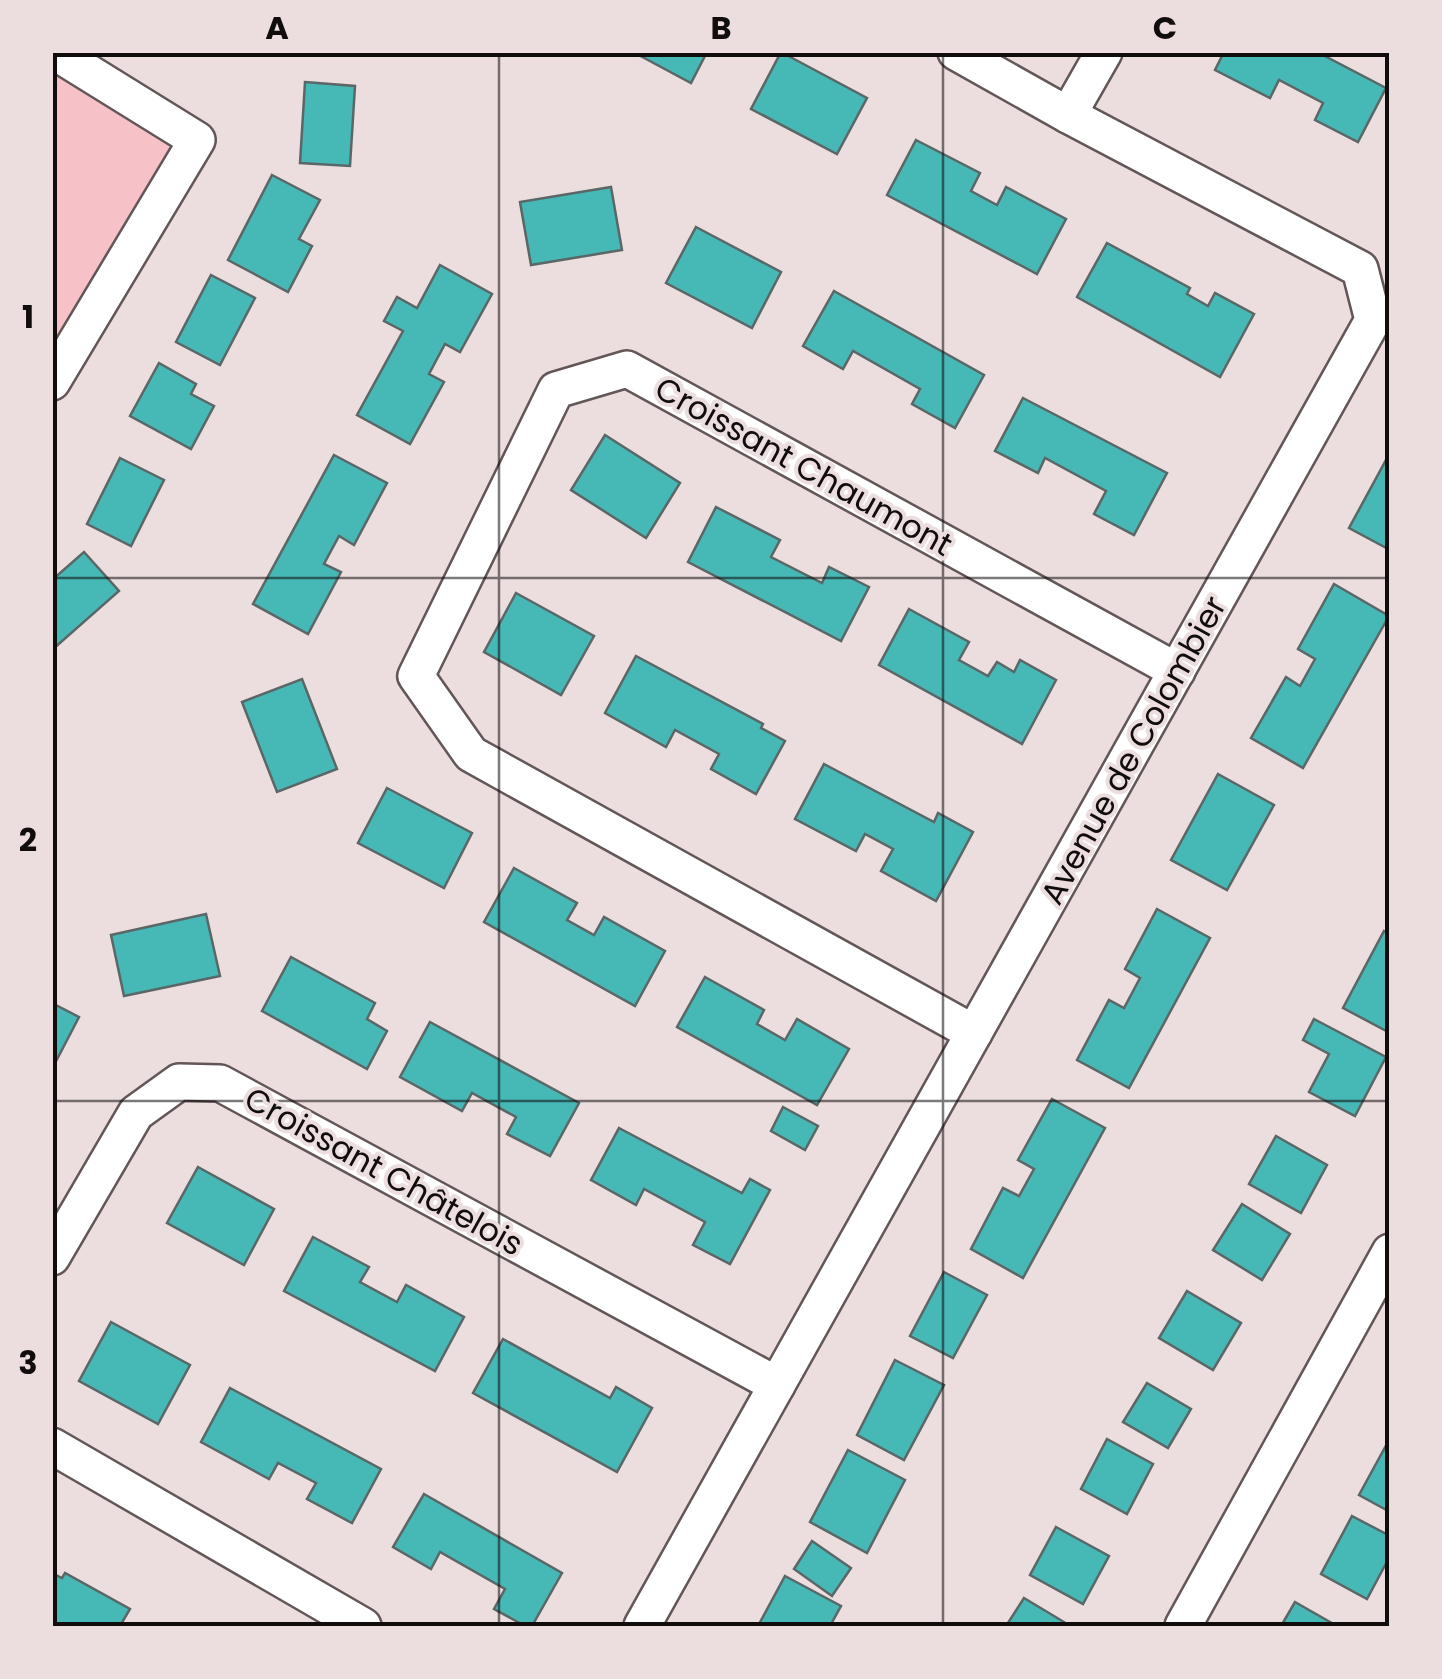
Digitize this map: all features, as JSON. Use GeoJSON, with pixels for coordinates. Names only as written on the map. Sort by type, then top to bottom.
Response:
{"type":"FeatureCollection","features":[{"type":"Feature","properties":{"kind":"street"},"geometry":{"type":"LineString","coordinates":[[52,382],[197,140],[56,52]]}},
{"type":"Feature","properties":{"kind":"street","name":"Avenue de Colombier"},"geometry":{"type":"LineString","coordinates":[[642,1626],[1373,320],[1360,269],[956,52]]}},
{"type":"Feature","properties":{"kind":"street"},"geometry":{"type":"LineString","coordinates":[[1068,115],[1104,52]]}},
{"type":"Feature","properties":{"kind":"street","name":"Croissant Chaumont"},"geometry":{"type":"LineString","coordinates":[[974,1033],[471,754],[416,676],[556,390],[627,369],[1177,671]]}},
{"type":"Feature","properties":{"kind":"street","name":"Croissant Châtelois"},"geometry":{"type":"LineString","coordinates":[[52,1258],[136,1113],[179,1082],[220,1083],[777,1385]]}},
{"type":"Feature","properties":{"kind":"street"},"geometry":{"type":"LineString","coordinates":[[1182,1626],[1389,1254]]}},
{"type":"Feature","properties":{"kind":"street"},"geometry":{"type":"LineString","coordinates":[[52,1446],[363,1626]]}},
{"type":"Feature","properties":{"kind":"shaded area"},"geometry":{"type":"Polygon","coordinates":[[[52,53],[201,132],[53,373],[52,53]]]}},
{"type":"Feature","properties":{"kind":"building"},"geometry":{"type":"Polygon","coordinates":[[[633,52],[707,52],[691,83],[633,52]]]}},
{"type":"Feature","properties":{"kind":"building"},"geometry":{"type":"Polygon","coordinates":[[[781,52],[867,98],[837,154],[751,109],[781,52]]]}},
{"type":"Feature","properties":{"kind":"building"},"geometry":{"type":"Polygon","coordinates":[[[1224,52],[1317,52],[1386,88],[1358,142],[1315,120],[1323,103],[1279,80],[1270,98],[1215,70],[1224,52]]]}},
{"type":"Feature","properties":{"kind":"building"},"geometry":{"type":"Polygon","coordinates":[[[305,82],[355,86],[350,166],[300,163],[305,82]]]}},
{"type":"Feature","properties":{"kind":"building"},"geometry":{"type":"Polygon","coordinates":[[[916,140],[980,173],[971,191],[997,205],[1006,187],[1066,219],[1037,274],[887,195],[916,140]]]}},
{"type":"Feature","properties":{"kind":"building"},"geometry":{"type":"Polygon","coordinates":[[[272,175],[320,200],[299,239],[312,246],[288,292],[228,260],[272,175]]]}},
{"type":"Feature","properties":{"kind":"building"},"geometry":{"type":"Polygon","coordinates":[[[611,187],[622,250],[531,265],[520,202],[611,187]]]}},
{"type":"Feature","properties":{"kind":"building"},"geometry":{"type":"Polygon","coordinates":[[[696,227],[781,272],[752,328],[666,283],[696,227]]]}},
{"type":"Feature","properties":{"kind":"building"},"geometry":{"type":"Polygon","coordinates":[[[1107,243],[1190,288],[1187,294],[1208,306],[1215,293],[1254,314],[1220,377],[1077,297],[1107,243]]]}},
{"type":"Feature","properties":{"kind":"building"},"geometry":{"type":"Polygon","coordinates":[[[440,265],[492,294],[460,352],[445,344],[429,374],[444,382],[410,444],[357,415],[403,331],[384,321],[397,297],[417,308],[440,265]]]}},
{"type":"Feature","properties":{"kind":"building"},"geometry":{"type":"Polygon","coordinates":[[[211,275],[255,298],[220,365],[176,342],[211,275]]]}},
{"type":"Feature","properties":{"kind":"building"},"geometry":{"type":"Polygon","coordinates":[[[834,291],[984,375],[955,428],[912,404],[920,389],[853,351],[843,369],[803,346],[834,291]]]}},
{"type":"Feature","properties":{"kind":"building"},"geometry":{"type":"Polygon","coordinates":[[[159,363],[196,384],[191,394],[214,406],[191,449],[130,416],[159,363]]]}},
{"type":"Feature","properties":{"kind":"building"},"geometry":{"type":"Polygon","coordinates":[[[1023,398],[1167,473],[1134,535],[1094,514],[1106,491],[1045,458],[1038,473],[995,451],[1023,398]]]}},
{"type":"Feature","properties":{"kind":"building"},"geometry":{"type":"Polygon","coordinates":[[[605,435],[680,483],[646,538],[571,490],[605,435]]]}},
{"type":"Feature","properties":{"kind":"building"},"geometry":{"type":"Polygon","coordinates":[[[334,455],[387,483],[354,545],[339,536],[324,564],[341,572],[308,634],[253,604],[334,455]]]}},
{"type":"Feature","properties":{"kind":"building"},"geometry":{"type":"Polygon","coordinates":[[[120,458],[164,480],[131,546],[87,524],[120,458]]]}},
{"type":"Feature","properties":{"kind":"building"},"geometry":{"type":"Polygon","coordinates":[[[1386,460],[1390,462],[1390,550],[1349,528],[1386,460]]]}},
{"type":"Feature","properties":{"kind":"building"},"geometry":{"type":"Polygon","coordinates":[[[716,507],[780,540],[771,557],[822,583],[829,567],[869,587],[841,641],[688,562],[716,507]]]}},
{"type":"Feature","properties":{"kind":"building"},"geometry":{"type":"Polygon","coordinates":[[[84,552],[119,591],[52,650],[52,580],[84,552]]]}},
{"type":"Feature","properties":{"kind":"building"},"geometry":{"type":"Polygon","coordinates":[[[1334,584],[1389,616],[1303,768],[1251,738],[1286,677],[1300,686],[1315,659],[1298,649],[1334,584]]]}},
{"type":"Feature","properties":{"kind":"building"},"geometry":{"type":"Polygon","coordinates":[[[516,593],[594,636],[561,695],[484,652],[516,593]]]}},
{"type":"Feature","properties":{"kind":"building"},"geometry":{"type":"Polygon","coordinates":[[[909,609],[969,642],[959,660],[988,676],[997,662],[1014,672],[1020,660],[1056,680],[1022,744],[879,665],[909,609]]]}},
{"type":"Feature","properties":{"kind":"building"},"geometry":{"type":"Polygon","coordinates":[[[636,656],[763,724],[761,728],[785,741],[756,794],[711,769],[719,754],[675,730],[666,747],[605,713],[636,656]]]}},
{"type":"Feature","properties":{"kind":"building"},"geometry":{"type":"Polygon","coordinates":[[[302,679],[337,769],[277,792],[242,702],[302,679]]]}},
{"type":"Feature","properties":{"kind":"building"},"geometry":{"type":"Polygon","coordinates":[[[824,764],[934,822],[938,813],[973,832],[936,901],[881,871],[893,849],[865,834],[856,851],[795,819],[824,764]]]}},
{"type":"Feature","properties":{"kind":"building"},"geometry":{"type":"Polygon","coordinates":[[[1218,774],[1274,805],[1227,890],[1171,860],[1218,774]]]}},
{"type":"Feature","properties":{"kind":"building"},"geometry":{"type":"Polygon","coordinates":[[[387,788],[472,833],[444,888],[358,843],[387,788]]]}},
{"type":"Feature","properties":{"kind":"building"},"geometry":{"type":"Polygon","coordinates":[[[514,868],[577,903],[567,920],[594,935],[604,917],[665,951],[635,1006],[484,922],[514,868]]]}},
{"type":"Feature","properties":{"kind":"building"},"geometry":{"type":"Polygon","coordinates":[[[1157,909],[1210,938],[1129,1088],[1077,1060],[1109,1000],[1124,1008],[1140,978],[1125,969],[1157,909]]]}},
{"type":"Feature","properties":{"kind":"building"},"geometry":{"type":"Polygon","coordinates":[[[206,914],[220,976],[124,996],[111,935],[206,914]]]}},
{"type":"Feature","properties":{"kind":"building"},"geometry":{"type":"Polygon","coordinates":[[[1384,931],[1390,934],[1390,1033],[1343,1008],[1384,931]]]}},
{"type":"Feature","properties":{"kind":"building"},"geometry":{"type":"Polygon","coordinates":[[[291,957],[375,1003],[367,1019],[387,1031],[367,1069],[262,1011],[291,957]]]}},
{"type":"Feature","properties":{"kind":"building"},"geometry":{"type":"Polygon","coordinates":[[[705,977],[764,1010],[757,1024],[785,1040],[797,1019],[849,1049],[817,1105],[677,1027],[705,977]]]}},
{"type":"Feature","properties":{"kind":"building"},"geometry":{"type":"Polygon","coordinates":[[[52,1003],[79,1017],[52,1069],[52,1003]]]}},
{"type":"Feature","properties":{"kind":"building"},"geometry":{"type":"Polygon","coordinates":[[[1314,1019],[1386,1057],[1355,1116],[1309,1092],[1329,1054],[1303,1040],[1314,1019]]]}},
{"type":"Feature","properties":{"kind":"building"},"geometry":{"type":"Polygon","coordinates":[[[430,1022],[579,1103],[550,1156],[507,1134],[516,1117],[472,1093],[462,1111],[400,1077],[430,1022]]]}},
{"type":"Feature","properties":{"kind":"building"},"geometry":{"type":"Polygon","coordinates":[[[1052,1099],[1105,1128],[1023,1278],[971,1249],[1003,1188],[1019,1196],[1034,1169],[1018,1160],[1052,1099]]]}},
{"type":"Feature","properties":{"kind":"building"},"geometry":{"type":"Polygon","coordinates":[[[783,1107],[818,1126],[805,1150],[771,1131],[783,1107]]]}},
{"type":"Feature","properties":{"kind":"building"},"geometry":{"type":"Polygon","coordinates":[[[619,1128],[742,1193],[750,1179],[770,1190],[730,1264],[693,1245],[705,1222],[644,1189],[636,1205],[591,1180],[619,1128]]]}},
{"type":"Feature","properties":{"kind":"building"},"geometry":{"type":"Polygon","coordinates":[[[1276,1136],[1327,1165],[1301,1213],[1249,1184],[1276,1136]]]}},
{"type":"Feature","properties":{"kind":"building"},"geometry":{"type":"Polygon","coordinates":[[[198,1167],[274,1209],[244,1265],[167,1223],[198,1167]]]}},
{"type":"Feature","properties":{"kind":"building"},"geometry":{"type":"Polygon","coordinates":[[[1242,1204],[1290,1234],[1262,1280],[1213,1250],[1242,1204]]]}},
{"type":"Feature","properties":{"kind":"building"},"geometry":{"type":"Polygon","coordinates":[[[313,1237],[369,1267],[360,1282],[397,1302],[406,1285],[464,1317],[435,1371],[284,1291],[313,1237]]]}},
{"type":"Feature","properties":{"kind":"building"},"geometry":{"type":"Polygon","coordinates":[[[944,1272],[987,1295],[953,1358],[910,1336],[944,1272]]]}},
{"type":"Feature","properties":{"kind":"building"},"geometry":{"type":"Polygon","coordinates":[[[1187,1291],[1241,1323],[1213,1370],[1159,1338],[1187,1291]]]}},
{"type":"Feature","properties":{"kind":"building"},"geometry":{"type":"Polygon","coordinates":[[[111,1322],[190,1365],[158,1424],[79,1381],[111,1322]]]}},
{"type":"Feature","properties":{"kind":"building"},"geometry":{"type":"Polygon","coordinates":[[[503,1339],[610,1398],[616,1387],[652,1408],[617,1472],[473,1393],[503,1339]]]}},
{"type":"Feature","properties":{"kind":"building"},"geometry":{"type":"Polygon","coordinates":[[[895,1360],[944,1385],[904,1460],[857,1435],[895,1360]]]}},
{"type":"Feature","properties":{"kind":"building"},"geometry":{"type":"Polygon","coordinates":[[[1147,1383],[1191,1409],[1168,1448],[1123,1422],[1147,1383]]]}},
{"type":"Feature","properties":{"kind":"building"},"geometry":{"type":"Polygon","coordinates":[[[230,1388],[381,1469],[352,1523],[307,1499],[316,1483],[278,1463],[269,1479],[201,1442],[230,1388]]]}},
{"type":"Feature","properties":{"kind":"building"},"geometry":{"type":"Polygon","coordinates":[[[1107,1439],[1153,1464],[1127,1514],[1081,1489],[1107,1439]]]}},
{"type":"Feature","properties":{"kind":"building"},"geometry":{"type":"Polygon","coordinates":[[[1390,1441],[1390,1512],[1359,1495],[1390,1441]]]}},
{"type":"Feature","properties":{"kind":"building"},"geometry":{"type":"Polygon","coordinates":[[[848,1450],[905,1480],[867,1553],[810,1522],[848,1450]]]}},
{"type":"Feature","properties":{"kind":"building"},"geometry":{"type":"Polygon","coordinates":[[[424,1494],[562,1573],[532,1626],[494,1609],[505,1589],[440,1552],[431,1569],[393,1547],[424,1494]]]}},
{"type":"Feature","properties":{"kind":"building"},"geometry":{"type":"Polygon","coordinates":[[[1352,1516],[1390,1536],[1390,1556],[1367,1599],[1321,1574],[1352,1516]]]}},
{"type":"Feature","properties":{"kind":"building"},"geometry":{"type":"Polygon","coordinates":[[[1056,1527],[1109,1556],[1083,1604],[1030,1575],[1056,1527]]]}},
{"type":"Feature","properties":{"kind":"building"},"geometry":{"type":"Polygon","coordinates":[[[812,1541],[851,1568],[832,1596],[794,1569],[812,1541]]]}},
{"type":"Feature","properties":{"kind":"building"},"geometry":{"type":"Polygon","coordinates":[[[52,1573],[62,1578],[65,1573],[130,1609],[120,1626],[52,1626],[52,1573]]]}},
{"type":"Feature","properties":{"kind":"building"},"geometry":{"type":"Polygon","coordinates":[[[785,1576],[841,1606],[830,1626],[758,1626],[785,1576]]]}},
{"type":"Feature","properties":{"kind":"building"},"geometry":{"type":"Polygon","coordinates":[[[1024,1598],[1064,1622],[1061,1626],[1006,1626],[1024,1598]]]}},
{"type":"Feature","properties":{"kind":"building"},"geometry":{"type":"Polygon","coordinates":[[[1295,1602],[1337,1626],[1281,1626],[1295,1602]]]}}]}
